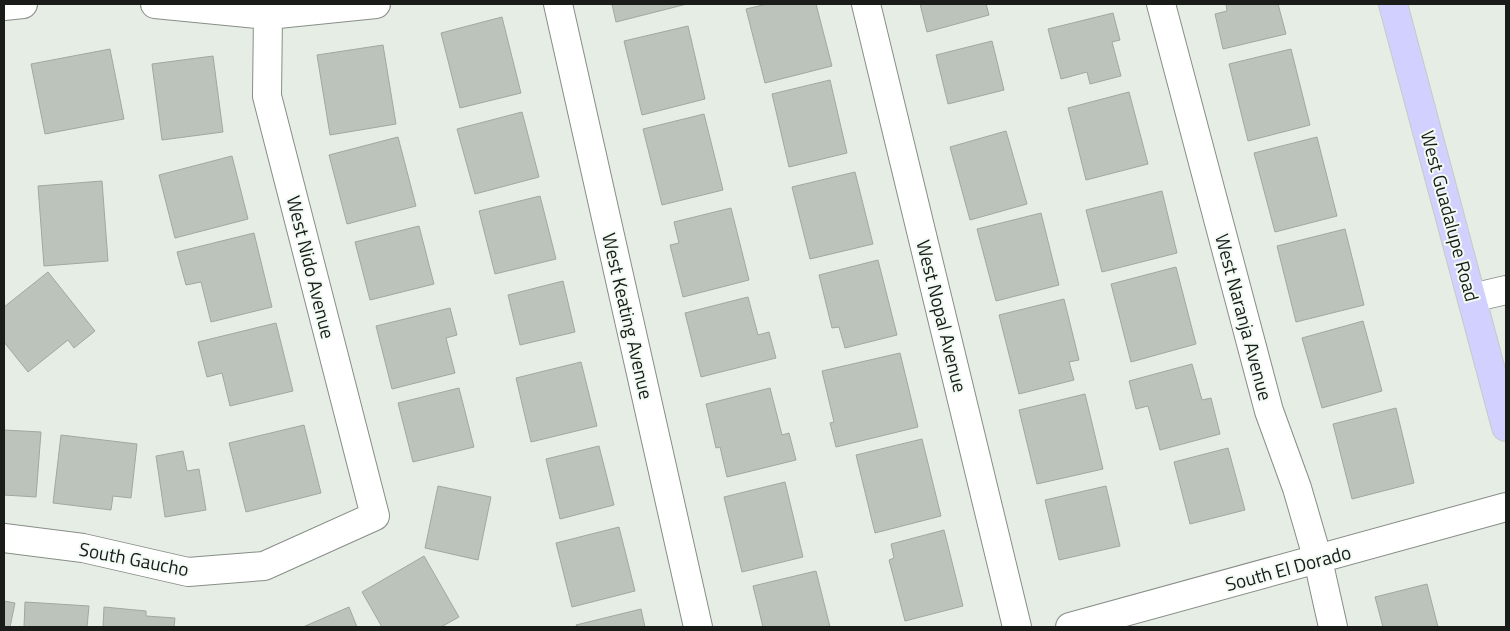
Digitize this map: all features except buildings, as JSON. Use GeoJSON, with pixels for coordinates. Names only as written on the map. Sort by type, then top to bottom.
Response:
{"type":"FeatureCollection","features":[{"type":"Feature","properties":{"kind":"main road","name":"West Guadalupe Road"},"geometry":{"type":"LineString","coordinates":[[1394,4],[1506,428]]}},
{"type":"Feature","properties":{"kind":"street"},"geometry":{"type":"LineString","coordinates":[[4,6],[23,4]]}},
{"type":"Feature","properties":{"kind":"street"},"geometry":{"type":"LineString","coordinates":[[155,4],[268,15],[376,4]]}},
{"type":"Feature","properties":{"kind":"street","name":"West Keating Avenue"},"geometry":{"type":"LineString","coordinates":[[558,4],[698,627]]}},
{"type":"Feature","properties":{"kind":"street","name":"West Nopal Avenue"},"geometry":{"type":"LineString","coordinates":[[866,4],[1017,627]]}},
{"type":"Feature","properties":{"kind":"street","name":"West Naranja Avenue"},"geometry":{"type":"LineString","coordinates":[[1161,4],[1269,411],[1297,488],[1318,560],[1333,627]]}},
{"type":"Feature","properties":{"kind":"street","name":"West Nido Avenue"},"geometry":{"type":"LineString","coordinates":[[268,15],[267,96],[375,516]]}},
{"type":"Feature","properties":{"kind":"street"},"geometry":{"type":"LineString","coordinates":[[1472,298],[1506,290]]}},
{"type":"Feature","properties":{"kind":"street","name":"South El Dorado"},"geometry":{"type":"LineString","coordinates":[[1070,627],[1506,508]]}},
{"type":"Feature","properties":{"kind":"street","name":"South Gaucho"},"geometry":{"type":"LineString","coordinates":[[4,538],[83,548],[188,572],[264,566],[375,516]]}}]}
